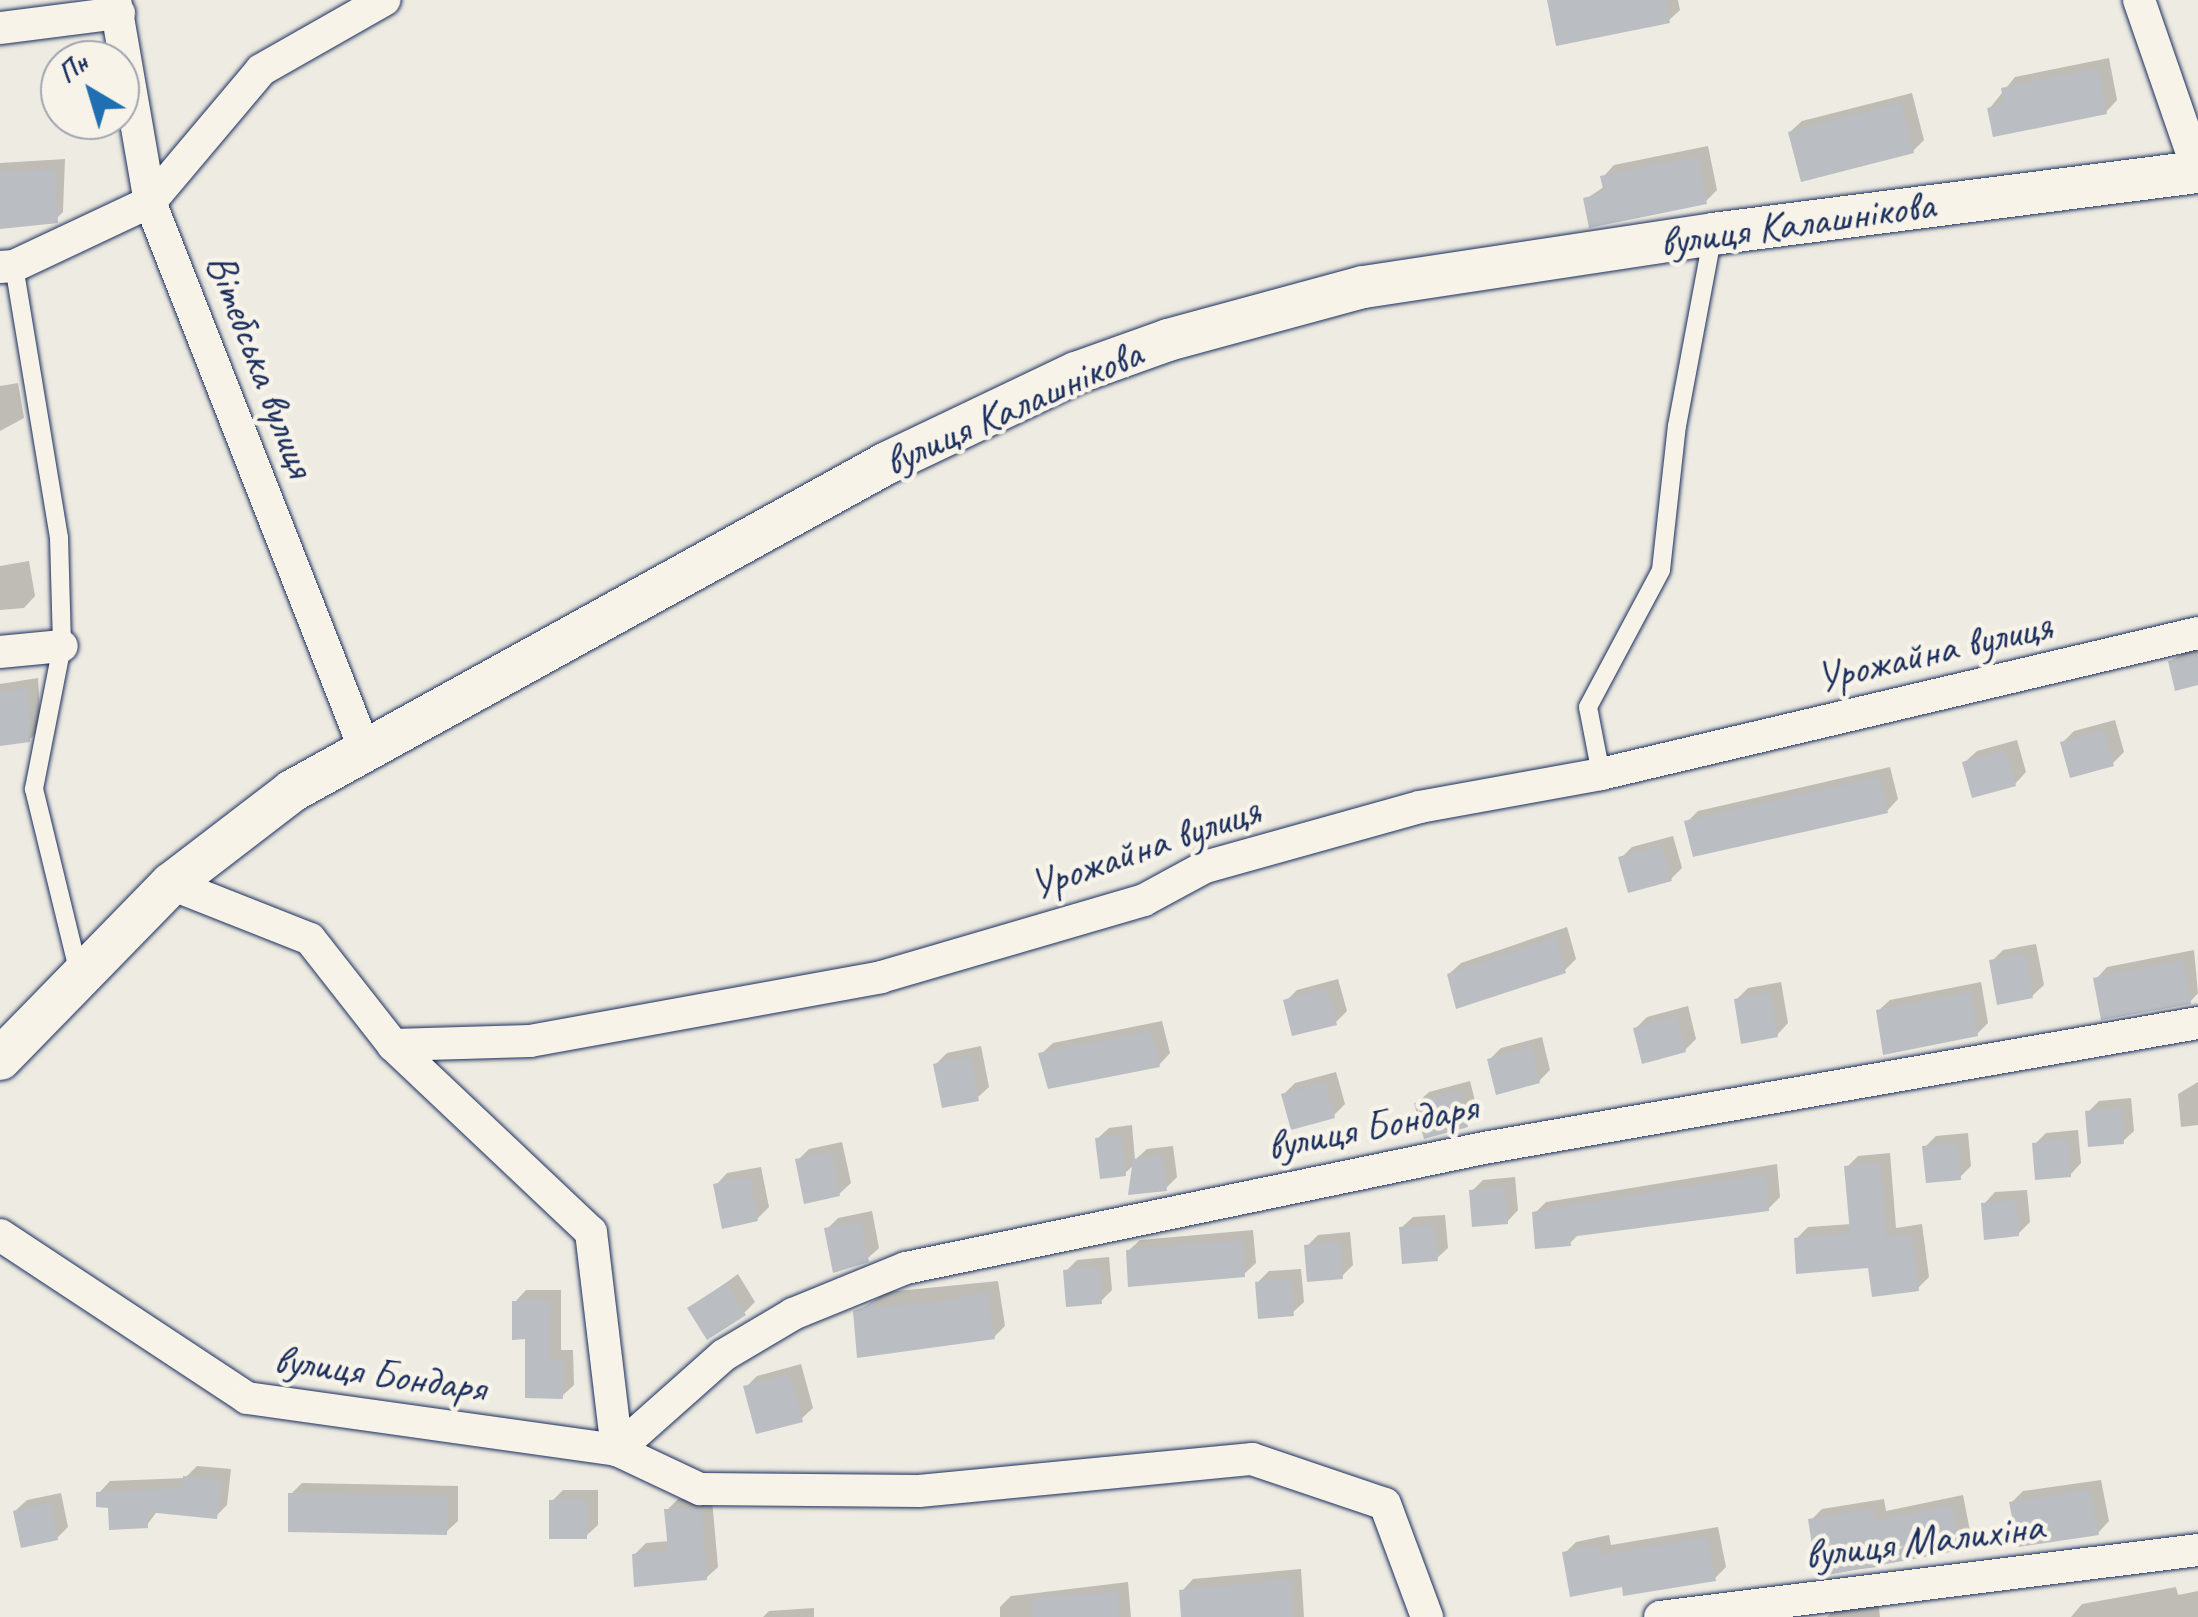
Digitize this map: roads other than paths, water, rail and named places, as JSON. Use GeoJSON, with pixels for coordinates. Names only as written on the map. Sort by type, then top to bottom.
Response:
{"type":"FeatureCollection","features":[{"type":"Feature","properties":{"kind":"street"},"geometry":{"type":"LineString","coordinates":[[7,266],[150,202],[261,70],[384,0]]}},
{"type":"Feature","properties":{"kind":"street"},"geometry":{"type":"LineString","coordinates":[[2139,0],[2198,171]]}},
{"type":"Feature","properties":{"kind":"street"},"geometry":{"type":"LineString","coordinates":[[0,28],[117,6]]}},
{"type":"Feature","properties":{"kind":"street","name":"Вітебська вулиця"},"geometry":{"type":"LineString","coordinates":[[117,6],[150,202],[365,750]]}},
{"type":"Feature","properties":{"kind":"street","name":"вулиця Калашнікова"},"geometry":{"type":"LineString","coordinates":[[0,1060],[79,974],[171,884],[236,830],[365,750],[887,463],[1076,373],[1168,340],[1363,288],[1713,234],[2198,171]]}},
{"type":"Feature","properties":{"kind":"street","name":"Урожайна вулиця"},"geometry":{"type":"LineString","coordinates":[[393,1046],[530,1041],[881,978],[1144,900],[1205,866],[1420,807],[1602,774],[2198,633]]}},
{"type":"Feature","properties":{"kind":"street"},"geometry":{"type":"LineString","coordinates":[[0,652],[62,646]]}},
{"type":"Feature","properties":{"kind":"street"},"geometry":{"type":"LineString","coordinates":[[171,884],[310,938],[393,1046],[591,1232],[617,1450]]}},
{"type":"Feature","properties":{"kind":"street","name":"вулиця Бондаря"},"geometry":{"type":"LineString","coordinates":[[617,1450],[724,1354],[793,1314],[906,1268],[1484,1148],[2198,1024]]}},
{"type":"Feature","properties":{"kind":"street","name":"вулиця Бондаря"},"geometry":{"type":"LineString","coordinates":[[0,1235],[246,1398],[617,1450],[700,1488],[919,1491],[1252,1459],[1385,1504],[1427,1617]]}},
{"type":"Feature","properties":{"kind":"street","name":"вулиця Малихіна"},"geometry":{"type":"LineString","coordinates":[[1660,1617],[2198,1550]]}},
{"type":"Feature","properties":{"kind":"lane"},"geometry":{"type":"LineString","coordinates":[[1602,774],[1588,707],[1661,570],[1677,426],[1713,234]]}},
{"type":"Feature","properties":{"kind":"lane"},"geometry":{"type":"LineString","coordinates":[[7,266],[59,537],[62,646],[34,789],[79,974]]}}]}
